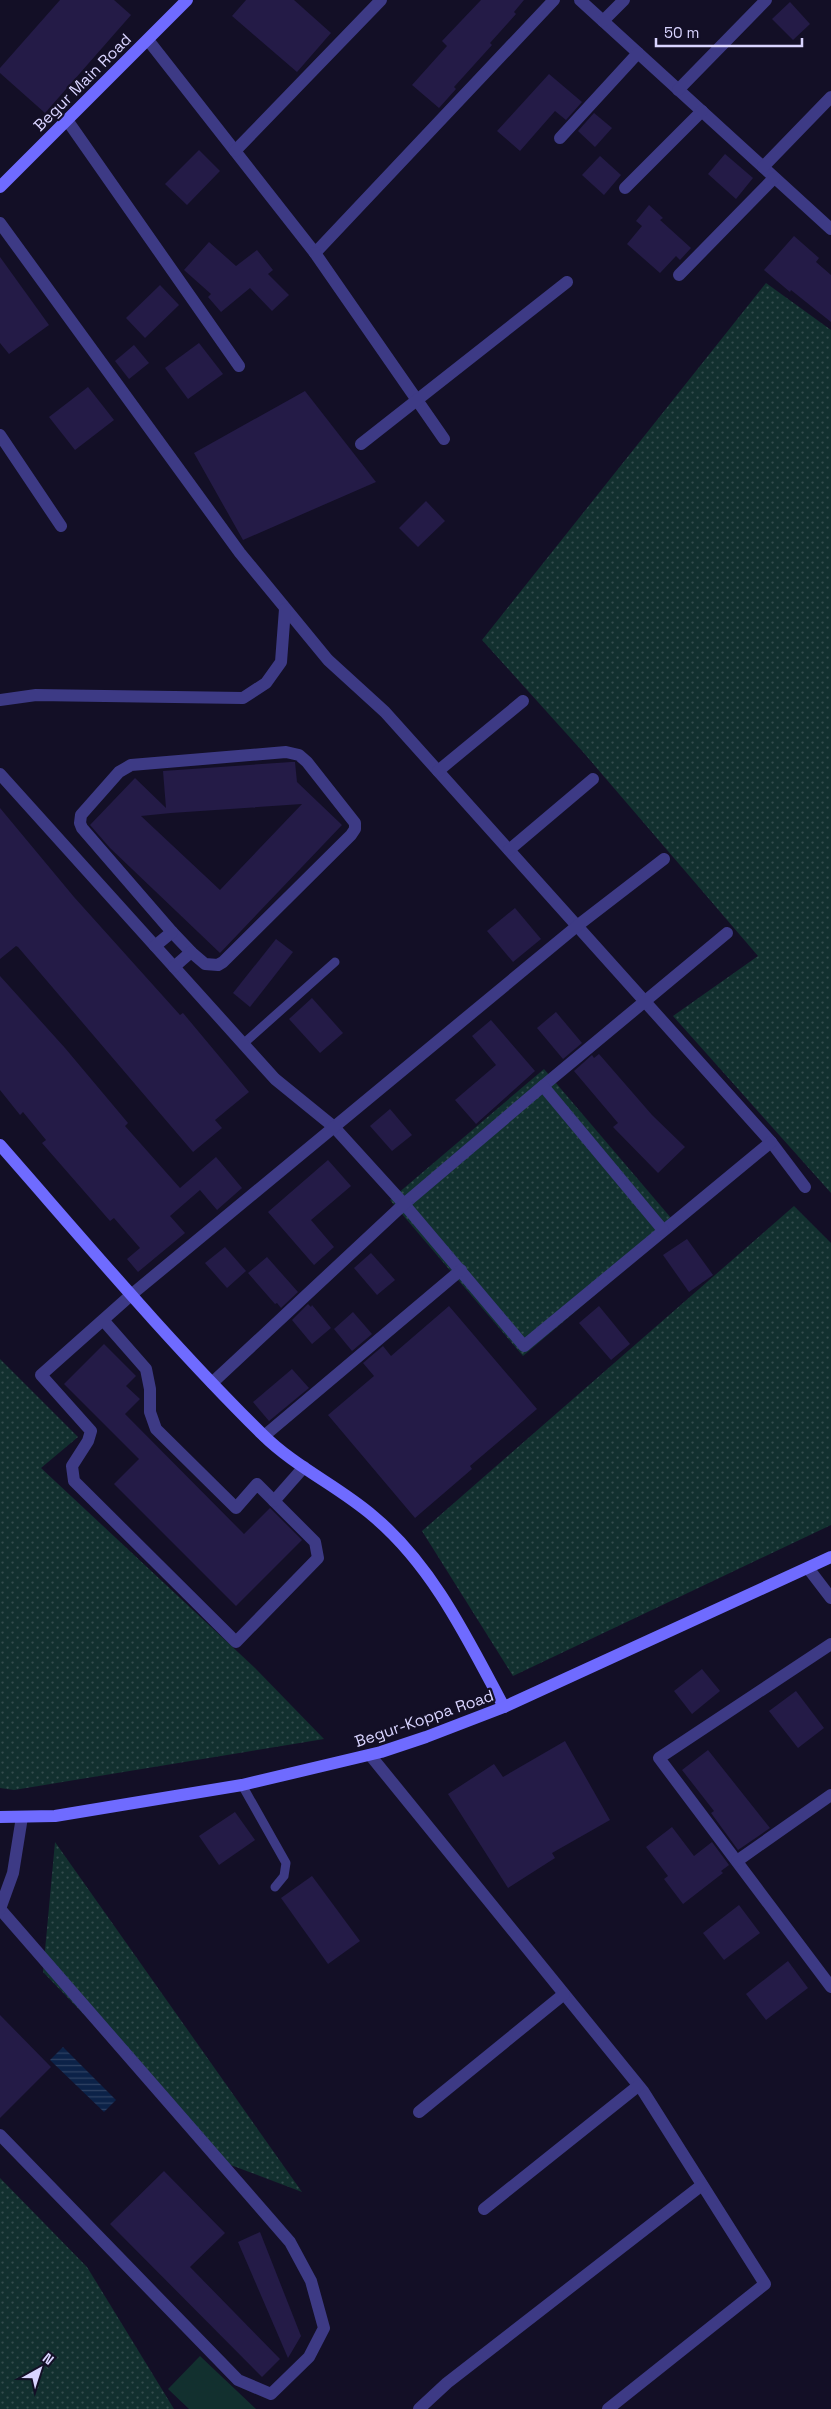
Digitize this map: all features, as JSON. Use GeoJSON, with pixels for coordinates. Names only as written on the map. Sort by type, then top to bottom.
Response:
{"type":"FeatureCollection","features":[{"type":"Feature","properties":{"kind":"street","name":"Begur Main Road"},"geometry":{"type":"LineString","coordinates":[[0,187],[187,0]]}},
{"type":"Feature","properties":{"kind":"street"},"geometry":{"type":"LineString","coordinates":[[235,151],[381,0]]}},
{"type":"Feature","properties":{"kind":"street"},"geometry":{"type":"LineString","coordinates":[[315,253],[554,0]]}},
{"type":"Feature","properties":{"kind":"street"},"geometry":{"type":"LineString","coordinates":[[580,0],[831,229]]}},
{"type":"Feature","properties":{"kind":"street"},"geometry":{"type":"LineString","coordinates":[[603,21],[624,0]]}},
{"type":"Feature","properties":{"kind":"street"},"geometry":{"type":"LineString","coordinates":[[678,90],[766,0]]}},
{"type":"Feature","properties":{"kind":"street"},"geometry":{"type":"LineString","coordinates":[[148,40],[315,253],[444,439]]}},
{"type":"Feature","properties":{"kind":"street"},"geometry":{"type":"LineString","coordinates":[[560,138],[638,53]]}},
{"type":"Feature","properties":{"kind":"street"},"geometry":{"type":"LineString","coordinates":[[763,167],[831,97]]}},
{"type":"Feature","properties":{"kind":"street"},"geometry":{"type":"LineString","coordinates":[[625,188],[702,111]]}},
{"type":"Feature","properties":{"kind":"street"},"geometry":{"type":"LineString","coordinates":[[67,120],[239,366]]}},
{"type":"Feature","properties":{"kind":"street"},"geometry":{"type":"LineString","coordinates":[[679,275],[774,178]]}},
{"type":"Feature","properties":{"kind":"street"},"geometry":{"type":"LineString","coordinates":[[0,223],[240,553],[285,609],[328,660],[385,712],[771,1142],[805,1187]]}},
{"type":"Feature","properties":{"kind":"street"},"geometry":{"type":"LineString","coordinates":[[361,444],[416,398],[567,282]]}},
{"type":"Feature","properties":{"kind":"street"},"geometry":{"type":"LineString","coordinates":[[0,435],[61,526]]}},
{"type":"Feature","properties":{"kind":"street"},"geometry":{"type":"LineString","coordinates":[[0,700],[36,695],[242,698],[266,683],[281,662],[285,609]]}},
{"type":"Feature","properties":{"kind":"street"},"geometry":{"type":"LineString","coordinates":[[438,771],[523,701]]}},
{"type":"Feature","properties":{"kind":"street"},"geometry":{"type":"LineString","coordinates":[[286,752],[299,755],[307,762],[355,823],[355,829],[351,835],[218,966],[205,964],[172,932],[82,828],[80,823],[81,816],[119,772],[131,765],[286,752]]}},
{"type":"Feature","properties":{"kind":"street"},"geometry":{"type":"LineString","coordinates":[[0,774],[275,1079],[334,1127],[404,1204],[524,1346],[771,1142]]}},
{"type":"Feature","properties":{"kind":"street"},"geometry":{"type":"LineString","coordinates":[[509,850],[593,779]]}},
{"type":"Feature","properties":{"kind":"street"},"geometry":{"type":"LineString","coordinates":[[103,1320],[146,1369],[150,1389],[150,1412],[156,1429],[236,1508],[257,1484],[315,1542],[318,1558],[236,1642],[74,1481],[72,1466],[88,1441],[91,1431],[40,1375],[131,1295],[576,926],[664,859]]}},
{"type":"Feature","properties":{"kind":"street"},"geometry":{"type":"LineString","coordinates":[[155,946],[172,932]]}},
{"type":"Feature","properties":{"kind":"street"},"geometry":{"type":"LineString","coordinates":[[212,1383],[404,1204],[727,933]]}},
{"type":"Feature","properties":{"kind":"street"},"geometry":{"type":"LineString","coordinates":[[174,967],[191,952]]}},
{"type":"Feature","properties":{"kind":"street"},"geometry":{"type":"LineString","coordinates":[[543,1086],[663,1230]]}},
{"type":"Feature","properties":{"kind":"street"},"geometry":{"type":"LineString","coordinates":[[0,1145],[131,1295],[264,1436],[372,1515],[405,1548],[426,1574],[462,1629],[504,1708]]}},
{"type":"Feature","properties":{"kind":"street"},"geometry":{"type":"LineString","coordinates":[[264,1436],[461,1270]]}},
{"type":"Feature","properties":{"kind":"street"},"geometry":{"type":"LineString","coordinates":[[274,1501],[304,1467]]}},
{"type":"Feature","properties":{"kind":"street","name":"Begur-Koppa Road"},"geometry":{"type":"LineString","coordinates":[[0,1817],[55,1816],[242,1785],[370,1755],[426,1738],[504,1708],[831,1557]]}},
{"type":"Feature","properties":{"kind":"street"},"geometry":{"type":"LineString","coordinates":[[808,1568],[831,1598]]}},
{"type":"Feature","properties":{"kind":"street"},"geometry":{"type":"LineString","coordinates":[[831,1644],[659,1758],[831,1987]]}},
{"type":"Feature","properties":{"kind":"street"},"geometry":{"type":"LineString","coordinates":[[370,1755],[638,2086],[765,2284],[608,2409]]}},
{"type":"Feature","properties":{"kind":"street"},"geometry":{"type":"LineString","coordinates":[[737,1861],[831,1794]]}},
{"type":"Feature","properties":{"kind":"street"},"geometry":{"type":"LineString","coordinates":[[0,2135],[238,2380],[271,2394],[309,2357],[324,2328],[312,2281],[290,2242],[0,1909],[13,1873],[22,1817]]}},
{"type":"Feature","properties":{"kind":"street"},"geometry":{"type":"LineString","coordinates":[[419,2112],[564,1994]]}},
{"type":"Feature","properties":{"kind":"street"},"geometry":{"type":"LineString","coordinates":[[484,2209],[638,2086]]}},
{"type":"Feature","properties":{"kind":"street"},"geometry":{"type":"LineString","coordinates":[[418,2409],[447,2383],[702,2185]]}},
{"type":"Feature","properties":{"kind":"lane"},"geometry":{"type":"LineString","coordinates":[[243,1044],[335,962]]}},
{"type":"Feature","properties":{"kind":"lane"},"geometry":{"type":"LineString","coordinates":[[242,1785],[286,1863],[284,1876],[274,1887]]}},
{"type":"Feature","properties":{"kind":"green space"},"geometry":{"type":"Polygon","coordinates":[[[766,283],[831,330],[831,1193],[673,1016],[758,956],[583,752],[482,640],[766,283]]]}},
{"type":"Feature","properties":{"kind":"green space"},"geometry":{"type":"Polygon","coordinates":[[[544,1069],[677,1225],[523,1356],[390,1200],[544,1069]]]}},
{"type":"Feature","properties":{"kind":"green space"},"geometry":{"type":"Polygon","coordinates":[[[794,1206],[831,1243],[831,1525],[513,1676],[422,1531],[794,1206]]]}},
{"type":"Feature","properties":{"kind":"green space"},"geometry":{"type":"Polygon","coordinates":[[[0,1359],[78,1437],[41,1468],[255,1668],[324,1739],[14,1790],[0,1788],[0,1359]]]}},
{"type":"Feature","properties":{"kind":"green space"},"geometry":{"type":"Polygon","coordinates":[[[55,1842],[302,2192],[228,2164],[43,1972],[55,1842]]]}},
{"type":"Feature","properties":{"kind":"green space"},"geometry":{"type":"Polygon","coordinates":[[[0,2178],[87,2267],[174,2409],[0,2409],[0,2178]]]}},
{"type":"Feature","properties":{"kind":"green space"},"geometry":{"type":"Polygon","coordinates":[[[200,2356],[256,2409],[189,2409],[168,2389],[200,2356]]]}},
{"type":"Feature","properties":{"kind":"water"},"geometry":{"type":"Polygon","coordinates":[[[63,2047],[116,2100],[104,2112],[50,2060],[63,2047]]]}},
{"type":"Feature","properties":{"kind":"building"},"geometry":{"type":"Polygon","coordinates":[[[60,0],[114,0],[131,15],[45,113],[0,73],[0,68],[60,0]]]}},
{"type":"Feature","properties":{"kind":"building"},"geometry":{"type":"Polygon","coordinates":[[[246,0],[294,0],[331,33],[297,72],[232,16],[246,0]]]}},
{"type":"Feature","properties":{"kind":"building"},"geometry":{"type":"Polygon","coordinates":[[[481,0],[524,0],[514,12],[516,14],[490,43],[492,45],[454,87],[456,89],[439,108],[412,85],[447,46],[442,41],[481,0]]]}},
{"type":"Feature","properties":{"kind":"building"},"geometry":{"type":"Polygon","coordinates":[[[790,2],[810,24],[793,40],[772,19],[790,2]]]}},
{"type":"Feature","properties":{"kind":"building"},"geometry":{"type":"Polygon","coordinates":[[[549,74],[582,102],[566,120],[555,111],[520,151],[497,131],[549,74]]]}},
{"type":"Feature","properties":{"kind":"building"},"geometry":{"type":"Polygon","coordinates":[[[594,113],[612,128],[595,147],[578,131],[594,113]]]}},
{"type":"Feature","properties":{"kind":"building"},"geometry":{"type":"Polygon","coordinates":[[[199,150],[220,171],[187,205],[165,184],[199,150]]]}},
{"type":"Feature","properties":{"kind":"building"},"geometry":{"type":"Polygon","coordinates":[[[725,154],[753,178],[736,199],[708,174],[725,154]]]}},
{"type":"Feature","properties":{"kind":"building"},"geometry":{"type":"Polygon","coordinates":[[[600,156],[621,175],[604,195],[582,175],[600,156]]]}},
{"type":"Feature","properties":{"kind":"building"},"geometry":{"type":"Polygon","coordinates":[[[649,205],[663,218],[660,220],[691,248],[680,260],[676,256],[660,273],[627,244],[642,226],[636,221],[649,205]]]}},
{"type":"Feature","properties":{"kind":"building"},"geometry":{"type":"Polygon","coordinates":[[[794,236],[819,258],[816,262],[831,275],[831,322],[764,270],[794,236]]]}},
{"type":"Feature","properties":{"kind":"building"},"geometry":{"type":"Polygon","coordinates":[[[209,242],[236,266],[257,250],[273,270],[268,274],[289,295],[272,311],[250,288],[221,312],[208,297],[211,294],[184,270],[209,242]]]}},
{"type":"Feature","properties":{"kind":"building"},"geometry":{"type":"Polygon","coordinates":[[[0,257],[49,325],[9,354],[0,343],[0,257]]]}},
{"type":"Feature","properties":{"kind":"building"},"geometry":{"type":"Polygon","coordinates":[[[160,285],[179,305],[145,338],[126,318],[160,285]]]}},
{"type":"Feature","properties":{"kind":"building"},"geometry":{"type":"Polygon","coordinates":[[[199,343],[223,374],[188,399],[165,368],[199,343]]]}},
{"type":"Feature","properties":{"kind":"building"},"geometry":{"type":"Polygon","coordinates":[[[134,345],[149,363],[129,379],[115,361],[134,345]]]}},
{"type":"Feature","properties":{"kind":"building"},"geometry":{"type":"Polygon","coordinates":[[[88,387],[114,420],[75,450],[49,417],[88,387]]]}},
{"type":"Feature","properties":{"kind":"building"},"geometry":{"type":"Polygon","coordinates":[[[305,391],[376,482],[243,540],[194,453],[305,391]]]}},
{"type":"Feature","properties":{"kind":"building"},"geometry":{"type":"Polygon","coordinates":[[[426,501],[445,521],[418,547],[399,528],[426,501]]]}},
{"type":"Feature","properties":{"kind":"building"},"geometry":{"type":"Polygon","coordinates":[[[295,762],[297,782],[342,825],[220,953],[110,848],[90,825],[135,778],[166,808],[163,771],[295,762]],[[302,804],[141,816],[220,890],[302,804]]]}},
{"type":"Feature","properties":{"kind":"building"},"geometry":{"type":"Polygon","coordinates":[[[0,808],[74,897],[180,1015],[183,1013],[249,1092],[215,1120],[222,1128],[193,1152],[18,947],[16,946],[0,959],[0,808]]]}},
{"type":"Feature","properties":{"kind":"building"},"geometry":{"type":"Polygon","coordinates":[[[515,908],[541,939],[513,962],[487,931],[515,908]]]}},
{"type":"Feature","properties":{"kind":"building"},"geometry":{"type":"Polygon","coordinates":[[[276,939],[293,952],[250,1007],[233,993],[276,939]]]}},
{"type":"Feature","properties":{"kind":"building"},"geometry":{"type":"Polygon","coordinates":[[[0,976],[65,1048],[128,1123],[125,1126],[180,1188],[216,1157],[242,1188],[217,1210],[200,1190],[170,1216],[185,1233],[138,1272],[127,1259],[140,1248],[114,1218],[110,1221],[42,1143],[46,1140],[23,1112],[20,1115],[0,1090],[0,976]]]}},
{"type":"Feature","properties":{"kind":"building"},"geometry":{"type":"Polygon","coordinates":[[[312,998],[343,1033],[320,1053],[289,1019],[312,998]]]}},
{"type":"Feature","properties":{"kind":"building"},"geometry":{"type":"Polygon","coordinates":[[[556,1012],[582,1043],[563,1059],[537,1028],[556,1012]]]}},
{"type":"Feature","properties":{"kind":"building"},"geometry":{"type":"Polygon","coordinates":[[[491,1020],[535,1071],[476,1124],[455,1100],[496,1065],[472,1036],[491,1020]]]}},
{"type":"Feature","properties":{"kind":"building"},"geometry":{"type":"Polygon","coordinates":[[[599,1054],[652,1115],[685,1147],[658,1173],[613,1127],[618,1123],[574,1071],[592,1055],[594,1058],[599,1054]]]}},
{"type":"Feature","properties":{"kind":"building"},"geometry":{"type":"Polygon","coordinates":[[[390,1109],[412,1135],[392,1151],[370,1126],[390,1109]]]}},
{"type":"Feature","properties":{"kind":"building"},"geometry":{"type":"Polygon","coordinates":[[[328,1160],[351,1186],[311,1220],[334,1247],[314,1265],[268,1212],[328,1160]]]}},
{"type":"Feature","properties":{"kind":"building"},"geometry":{"type":"Polygon","coordinates":[[[687,1239],[713,1275],[689,1292],[663,1255],[687,1239]]]}},
{"type":"Feature","properties":{"kind":"building"},"geometry":{"type":"Polygon","coordinates":[[[225,1247],[246,1271],[227,1288],[205,1263],[225,1247]]]}},
{"type":"Feature","properties":{"kind":"building"},"geometry":{"type":"Polygon","coordinates":[[[371,1253],[395,1280],[377,1295],[354,1268],[371,1253]]]}},
{"type":"Feature","properties":{"kind":"building"},"geometry":{"type":"Polygon","coordinates":[[[267,1257],[298,1292],[281,1308],[277,1303],[275,1304],[248,1273],[267,1257]]]}},
{"type":"Feature","properties":{"kind":"building"},"geometry":{"type":"Polygon","coordinates":[[[308,1304],[311,1307],[312,1305],[331,1328],[312,1344],[292,1320],[308,1304]]]}},
{"type":"Feature","properties":{"kind":"building"},"geometry":{"type":"Polygon","coordinates":[[[449,1306],[537,1409],[470,1466],[472,1469],[415,1518],[328,1415],[374,1376],[363,1363],[383,1346],[391,1356],[449,1306]]]}},
{"type":"Feature","properties":{"kind":"building"},"geometry":{"type":"Polygon","coordinates":[[[599,1306],[630,1344],[611,1360],[579,1323],[599,1306]]]}},
{"type":"Feature","properties":{"kind":"building"},"geometry":{"type":"Polygon","coordinates":[[[353,1312],[372,1334],[352,1351],[334,1329],[353,1312]]]}},
{"type":"Feature","properties":{"kind":"building"},"geometry":{"type":"Polygon","coordinates":[[[104,1344],[136,1376],[126,1386],[140,1399],[125,1414],[244,1534],[270,1508],[302,1540],[236,1606],[114,1484],[139,1459],[64,1384],[104,1344]]]}},
{"type":"Feature","properties":{"kind":"building"},"geometry":{"type":"Polygon","coordinates":[[[292,1369],[309,1388],[269,1421],[253,1402],[292,1369]]]}},
{"type":"Feature","properties":{"kind":"building"},"geometry":{"type":"Polygon","coordinates":[[[702,1669],[720,1691],[692,1714],[674,1691],[702,1669]]]}},
{"type":"Feature","properties":{"kind":"building"},"geometry":{"type":"Polygon","coordinates":[[[796,1691],[824,1728],[798,1748],[769,1711],[796,1691]]]}},
{"type":"Feature","properties":{"kind":"building"},"geometry":{"type":"Polygon","coordinates":[[[565,1741],[610,1820],[552,1853],[555,1858],[508,1888],[448,1794],[494,1764],[503,1777],[565,1741]]]}},
{"type":"Feature","properties":{"kind":"building"},"geometry":{"type":"Polygon","coordinates":[[[708,1750],[770,1828],[738,1850],[711,1813],[714,1811],[682,1770],[708,1750]]]}},
{"type":"Feature","properties":{"kind":"building"},"geometry":{"type":"Polygon","coordinates":[[[235,1812],[255,1840],[219,1865],[199,1836],[235,1812]]]}},
{"type":"Feature","properties":{"kind":"building"},"geometry":{"type":"Polygon","coordinates":[[[672,1827],[694,1856],[712,1842],[729,1865],[721,1871],[723,1873],[683,1904],[664,1879],[668,1876],[646,1847],[672,1827]]]}},
{"type":"Feature","properties":{"kind":"building"},"geometry":{"type":"Polygon","coordinates":[[[312,1876],[360,1941],[328,1964],[281,1898],[312,1876]]]}},
{"type":"Feature","properties":{"kind":"building"},"geometry":{"type":"Polygon","coordinates":[[[739,1905],[760,1933],[724,1960],[703,1933],[739,1905]]]}},
{"type":"Feature","properties":{"kind":"building"},"geometry":{"type":"Polygon","coordinates":[[[788,1961],[808,1988],[766,2020],[746,1994],[788,1961]]]}},
{"type":"Feature","properties":{"kind":"building"},"geometry":{"type":"Polygon","coordinates":[[[0,2015],[51,2067],[0,2118],[0,2015]]]}},
{"type":"Feature","properties":{"kind":"building"},"geometry":{"type":"Polygon","coordinates":[[[164,2171],[225,2233],[190,2267],[280,2359],[262,2377],[110,2224],[164,2171]]]}},
{"type":"Feature","properties":{"kind":"building"},"geometry":{"type":"Polygon","coordinates":[[[260,2232],[301,2336],[288,2358],[238,2242],[260,2232]]]}}]}
